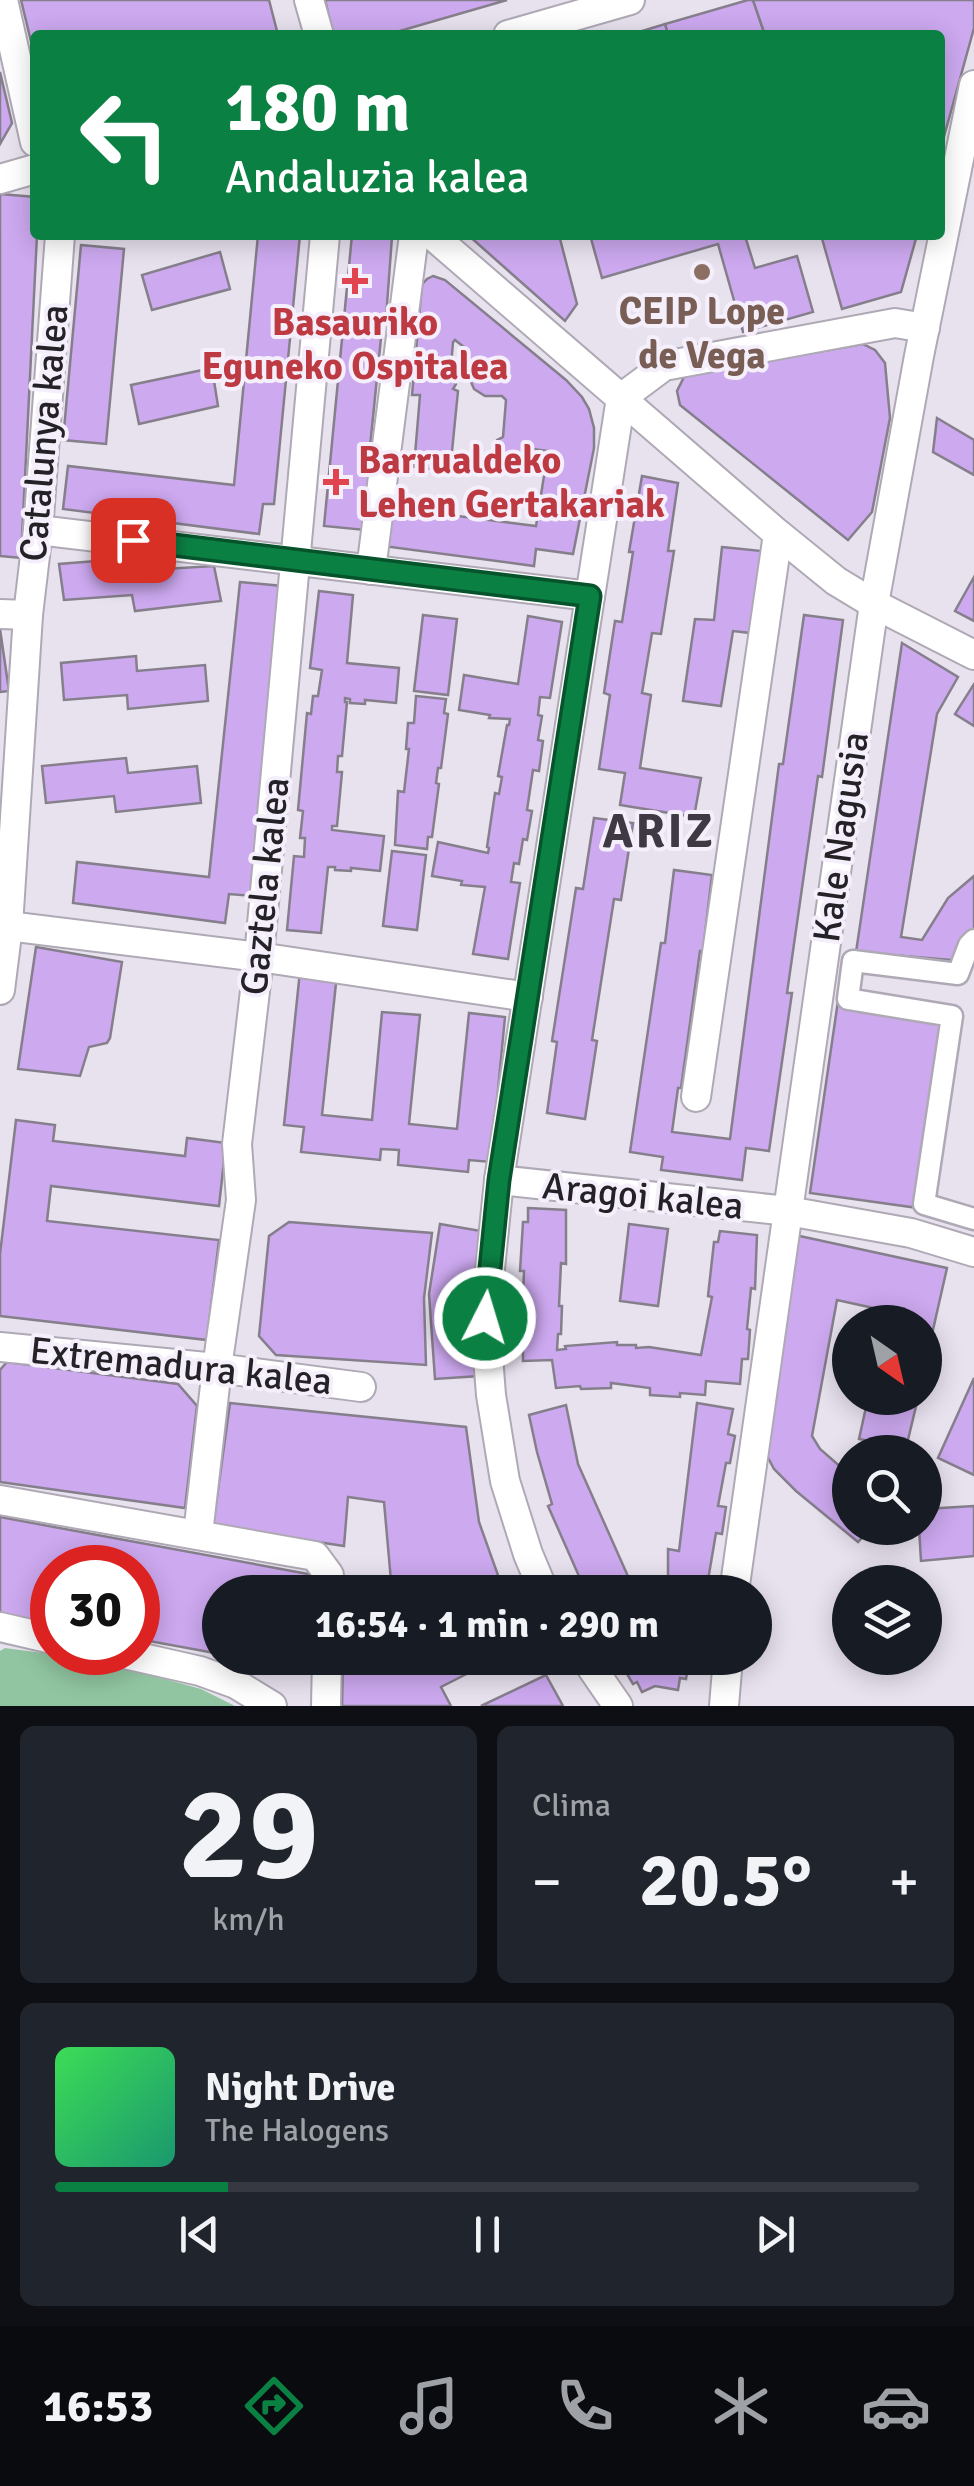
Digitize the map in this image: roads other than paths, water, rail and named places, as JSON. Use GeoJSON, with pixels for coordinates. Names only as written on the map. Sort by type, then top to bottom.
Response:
{"type":"FeatureCollection","features":[{"type":"Feature","properties":{"kind":"street"},"geometry":{"type":"LineString","coordinates":[[3,0],[30,120]]}},
{"type":"Feature","properties":{"kind":"street"},"geometry":{"type":"LineString","coordinates":[[309,0],[318,30]]}},
{"type":"Feature","properties":{"kind":"street"},"geometry":{"type":"LineString","coordinates":[[525,30],[630,0]]}},
{"type":"Feature","properties":{"kind":"street","name":"Kale Nagusia"},"geometry":{"type":"LineString","coordinates":[[945,229],[974,85]]}},
{"type":"Feature","properties":{"kind":"street"},"geometry":{"type":"LineString","coordinates":[[0,179],[30,170]]}},
{"type":"Feature","properties":{"kind":"street","name":"Catalunya kalea"},"geometry":{"type":"LineString","coordinates":[[0,990],[8,926],[14,615],[38,530],[60,240]]}},
{"type":"Feature","properties":{"kind":"street","name":"Gaztela kalea"},"geometry":{"type":"LineString","coordinates":[[198,1534],[241,1200],[237,1144],[259,958],[325,240]]}},
{"type":"Feature","properties":{"kind":"street"},"geometry":{"type":"LineString","coordinates":[[371,570],[413,240]]}},
{"type":"Feature","properties":{"kind":"street"},"geometry":{"type":"LineString","coordinates":[[438,240],[836,581],[974,656]]}},
{"type":"Feature","properties":{"kind":"street","name":"Kale Nagusia"},"geometry":{"type":"LineString","coordinates":[[736,1575],[874,604],[943,240]]}},
{"type":"Feature","properties":{"kind":"street"},"geometry":{"type":"LineString","coordinates":[[537,1575],[506,1481],[491,1395],[485,1318],[499,1180],[621,398],[664,366],[895,323],[925,328]]}},
{"type":"Feature","properties":{"kind":"street"},"geometry":{"type":"LineString","coordinates":[[38,530],[590,596]]}},
{"type":"Feature","properties":{"kind":"street"},"geometry":{"type":"LineString","coordinates":[[696,1098],[778,534]]}},
{"type":"Feature","properties":{"kind":"street"},"geometry":{"type":"LineString","coordinates":[[8,926],[528,997]]}},
{"type":"Feature","properties":{"kind":"street"},"geometry":{"type":"LineString","coordinates":[[974,940],[958,974],[853,961],[848,999],[952,1016],[924,1204],[974,1219]]}},
{"type":"Feature","properties":{"kind":"street","name":"Aragoi kalea"},"geometry":{"type":"LineString","coordinates":[[499,1180],[788,1210],[911,1233],[974,1252]]}},
{"type":"Feature","properties":{"kind":"street","name":"Extremadura kalea"},"geometry":{"type":"LineString","coordinates":[[0,1346],[361,1387]]}},
{"type":"Feature","properties":{"kind":"street"},"geometry":{"type":"LineString","coordinates":[[0,1500],[314,1556],[328,1575]]}},
{"type":"Feature","properties":{"kind":"street"},"geometry":{"type":"LineString","coordinates":[[0,1628],[30,1634]]}},
{"type":"Feature","properties":{"kind":"street"},"geometry":{"type":"LineString","coordinates":[[160,1662],[236,1684],[272,1706]]}},
{"type":"Feature","properties":{"kind":"street"},"geometry":{"type":"LineString","coordinates":[[326,1706],[327,1675]]}},
{"type":"Feature","properties":{"kind":"street"},"geometry":{"type":"LineString","coordinates":[[597,1675],[618,1706]]}},
{"type":"Feature","properties":{"kind":"street"},"geometry":{"type":"LineString","coordinates":[[724,1706],[727,1675]]}},
{"type":"Feature","properties":{"kind":"place","name":"CEIP Lope de Vega"},"geometry":{"type":"Point","coordinates":[702,272]}},
{"type":"Feature","properties":{"kind":"place","name":"Basauriko Eguneko Ospitalea"},"geometry":{"type":"Point","coordinates":[355,281]}},
{"type":"Feature","properties":{"kind":"place","name":"Barrualdeko Lehen Gertakariak"},"geometry":{"type":"Point","coordinates":[336,482]}},
{"type":"Feature","properties":{"kind":"district","name":"ARIZ"},"geometry":{"type":"Point","coordinates":[659,831]}}]}
